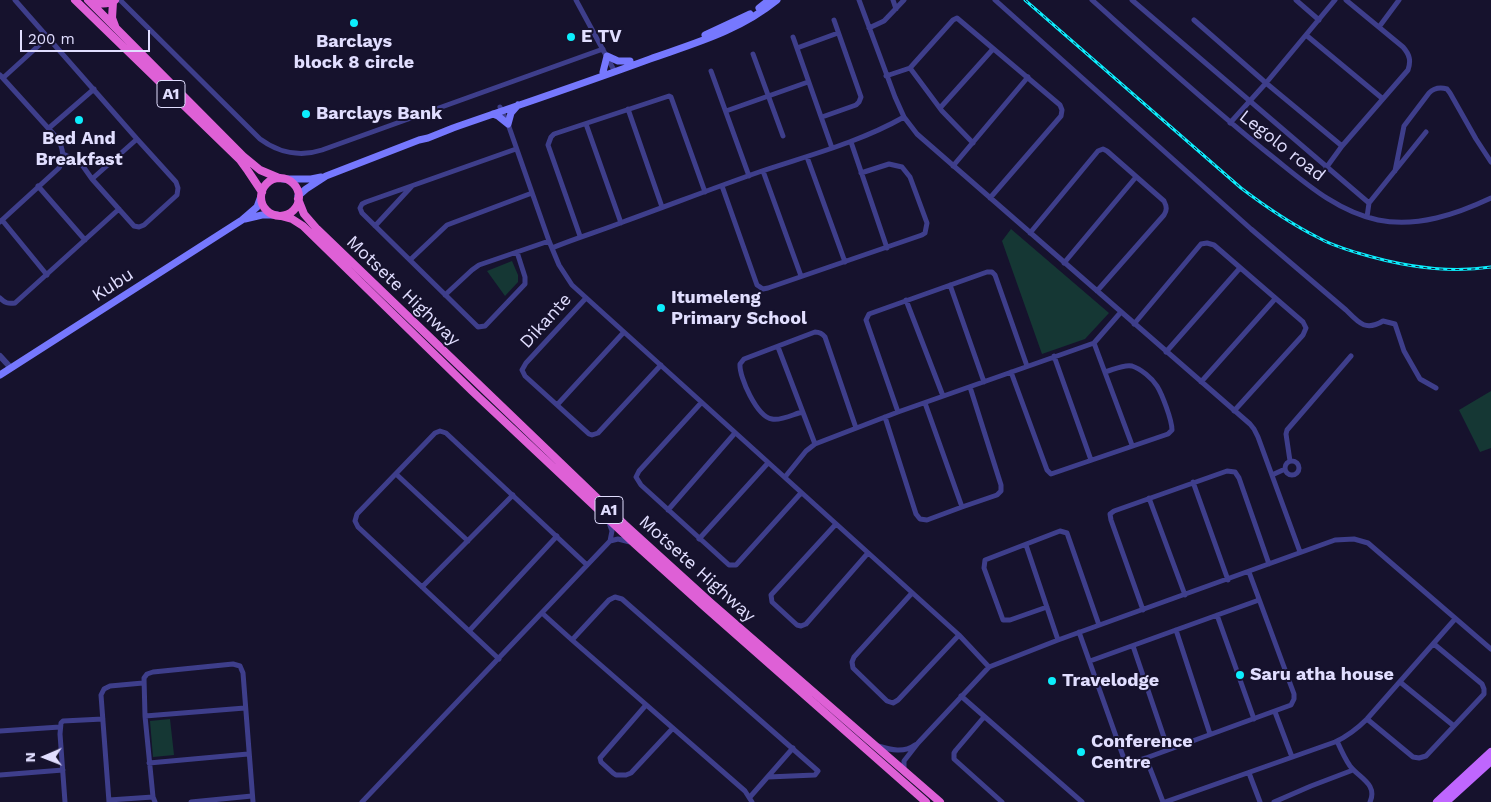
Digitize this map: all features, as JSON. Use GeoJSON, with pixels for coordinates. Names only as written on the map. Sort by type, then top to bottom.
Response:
{"type":"FeatureCollection","features":[{"type":"Feature","properties":{"kind":"highway","name":"A1"},"geometry":{"type":"LineString","coordinates":[[74,0],[240,160],[262,194],[262,203],[267,210],[279,216]]}},
{"type":"Feature","properties":{"kind":"highway","name":"A1"},"geometry":{"type":"LineString","coordinates":[[89,0],[243,156],[260,170],[292,183],[298,191],[298,198]]}},
{"type":"Feature","properties":{"kind":"highway"},"geometry":{"type":"LineString","coordinates":[[89,0],[99,3],[116,1],[112,18],[115,27]]}},
{"type":"Feature","properties":{"kind":"highway"},"geometry":{"type":"LineString","coordinates":[[262,194],[268,182],[281,178]]}},
{"type":"Feature","properties":{"kind":"highway"},"geometry":{"type":"LineString","coordinates":[[279,216],[290,212],[297,204],[298,198]]}},
{"type":"Feature","properties":{"kind":"highway","name":"Motsete Highway"},"geometry":{"type":"LineString","coordinates":[[298,198],[304,214],[317,229],[617,517],[711,604],[940,802]]}},
{"type":"Feature","properties":{"kind":"highway","name":"Motsete Highway"},"geometry":{"type":"LineString","coordinates":[[279,216],[298,222],[313,235],[606,517],[926,802]]}},
{"type":"Feature","properties":{"kind":"main road"},"geometry":{"type":"LineString","coordinates":[[419,140],[427,135],[603,72],[614,70],[630,61],[725,29],[749,15],[769,0]]}},
{"type":"Feature","properties":{"kind":"main road"},"geometry":{"type":"LineString","coordinates":[[281,178],[311,179],[326,176],[493,114],[501,109],[518,105],[725,29],[752,18],[777,0]]}},
{"type":"Feature","properties":{"kind":"main road"},"geometry":{"type":"LineString","coordinates":[[603,72],[608,56],[618,62],[630,61]]}},
{"type":"Feature","properties":{"kind":"main road"},"geometry":{"type":"LineString","coordinates":[[493,114],[508,124],[511,114],[518,105]]}},
{"type":"Feature","properties":{"kind":"main road"},"geometry":{"type":"LineString","coordinates":[[298,198],[306,189],[326,176]]}},
{"type":"Feature","properties":{"kind":"main road","name":"Kubu"},"geometry":{"type":"LineString","coordinates":[[0,375],[242,220],[257,207],[262,194]]}},
{"type":"Feature","properties":{"kind":"main road","name":"Kubu"},"geometry":{"type":"LineString","coordinates":[[242,220],[262,215],[279,216]]}},
{"type":"Feature","properties":{"kind":"main road"},"geometry":{"type":"LineString","coordinates":[[1437,802],[1491,752]]}},
{"type":"Feature","properties":{"kind":"main road"},"geometry":{"type":"LineString","coordinates":[[1446,802],[1491,761]]}},
{"type":"Feature","properties":{"kind":"street"},"geometry":{"type":"LineString","coordinates":[[15,0],[176,182],[178,188],[177,195],[144,225],[134,226],[92,179],[80,162],[63,154]]}},
{"type":"Feature","properties":{"kind":"street"},"geometry":{"type":"LineString","coordinates":[[576,0],[614,70]]}},
{"type":"Feature","properties":{"kind":"street"},"geometry":{"type":"LineString","coordinates":[[859,0],[886,76],[904,117],[917,134],[1254,429],[1300,552]]}},
{"type":"Feature","properties":{"kind":"street"},"geometry":{"type":"LineString","coordinates":[[893,0],[896,9]]}},
{"type":"Feature","properties":{"kind":"street"},"geometry":{"type":"LineString","coordinates":[[869,28],[884,21],[904,0]]}},
{"type":"Feature","properties":{"kind":"street"},"geometry":{"type":"LineString","coordinates":[[995,0],[1251,229],[1360,323],[1365,326],[1375,326],[1382,321],[1395,324],[1404,351],[1420,379],[1436,388]]}},
{"type":"Feature","properties":{"kind":"street","name":"Legolo road"},"geometry":{"type":"LineString","coordinates":[[1092,0],[1230,123],[1312,188],[1343,208],[1367,217],[1397,222],[1426,220],[1446,216],[1491,198]]}},
{"type":"Feature","properties":{"kind":"street"},"geometry":{"type":"LineString","coordinates":[[1132,0],[1369,203]]}},
{"type":"Feature","properties":{"kind":"street"},"geometry":{"type":"LineString","coordinates":[[1296,0],[1319,20]]}},
{"type":"Feature","properties":{"kind":"street"},"geometry":{"type":"LineString","coordinates":[[1230,123],[1250,102],[1335,0]]}},
{"type":"Feature","properties":{"kind":"street"},"geometry":{"type":"LineString","coordinates":[[1326,168],[1342,146],[1408,70],[1410,63],[1407,52],[1346,0]]}},
{"type":"Feature","properties":{"kind":"street"},"geometry":{"type":"LineString","coordinates":[[1379,27],[1399,0]]}},
{"type":"Feature","properties":{"kind":"street"},"geometry":{"type":"LineString","coordinates":[[116,1],[260,139],[272,147],[298,154],[313,153],[603,49]]}},
{"type":"Feature","properties":{"kind":"street"},"geometry":{"type":"LineString","coordinates":[[886,76],[910,68],[953,20],[957,18],[1060,105],[1062,110],[1061,116],[990,198]]}},
{"type":"Feature","properties":{"kind":"street"},"geometry":{"type":"LineString","coordinates":[[822,117],[856,105],[861,100],[834,20]]}},
{"type":"Feature","properties":{"kind":"street"},"geometry":{"type":"LineString","coordinates":[[1194,20],[1342,146]]}},
{"type":"Feature","properties":{"kind":"street"},"geometry":{"type":"LineString","coordinates":[[797,48],[838,33]]}},
{"type":"Feature","properties":{"kind":"street"},"geometry":{"type":"LineString","coordinates":[[1306,35],[1383,100]]}},
{"type":"Feature","properties":{"kind":"street"},"geometry":{"type":"LineString","coordinates":[[47,275],[1,221],[58,168],[62,161],[62,146],[58,139],[2,76],[48,37]]}},
{"type":"Feature","properties":{"kind":"street"},"geometry":{"type":"LineString","coordinates":[[793,38],[832,148]]}},
{"type":"Feature","properties":{"kind":"street"},"geometry":{"type":"LineString","coordinates":[[940,108],[993,49]]}},
{"type":"Feature","properties":{"kind":"street"},"geometry":{"type":"LineString","coordinates":[[753,54],[783,136]]}},
{"type":"Feature","properties":{"kind":"street"},"geometry":{"type":"LineString","coordinates":[[910,68],[940,108],[973,143]]}},
{"type":"Feature","properties":{"kind":"street"},"geometry":{"type":"LineString","coordinates":[[711,71],[748,176]]}},
{"type":"Feature","properties":{"kind":"street"},"geometry":{"type":"LineString","coordinates":[[953,166],[1028,77]]}},
{"type":"Feature","properties":{"kind":"street"},"geometry":{"type":"LineString","coordinates":[[726,111],[808,82]]}},
{"type":"Feature","properties":{"kind":"street"},"geometry":{"type":"LineString","coordinates":[[1395,171],[1404,126],[1432,89],[1437,88],[1447,89],[1450,93],[1491,162]]}},
{"type":"Feature","properties":{"kind":"street"},"geometry":{"type":"LineString","coordinates":[[49,128],[94,89]]}},
{"type":"Feature","properties":{"kind":"street"},"geometry":{"type":"LineString","coordinates":[[580,236],[548,145],[554,134],[667,96],[671,97],[705,192]]}},
{"type":"Feature","properties":{"kind":"street"},"geometry":{"type":"LineString","coordinates":[[501,109],[549,242],[564,274],[572,285],[959,635],[989,667]]}},
{"type":"Feature","properties":{"kind":"street"},"geometry":{"type":"LineString","coordinates":[[628,109],[662,207]]}},
{"type":"Feature","properties":{"kind":"street"},"geometry":{"type":"LineString","coordinates":[[552,248],[580,236],[748,176],[851,142],[887,127],[904,117]]}},
{"type":"Feature","properties":{"kind":"street"},"geometry":{"type":"LineString","coordinates":[[586,124],[622,222]]}},
{"type":"Feature","properties":{"kind":"street"},"geometry":{"type":"LineString","coordinates":[[1367,217],[1369,203],[1426,132]]}},
{"type":"Feature","properties":{"kind":"street"},"geometry":{"type":"LineString","coordinates":[[92,179],[137,140]]}},
{"type":"Feature","properties":{"kind":"street"},"geometry":{"type":"LineString","coordinates":[[851,142],[887,248]]}},
{"type":"Feature","properties":{"kind":"street"},"geometry":{"type":"LineString","coordinates":[[516,149],[412,185],[362,204],[360,208],[362,213],[375,226],[480,327],[485,326],[525,284],[525,277],[517,252]]}},
{"type":"Feature","properties":{"kind":"street"},"geometry":{"type":"LineString","coordinates":[[1030,233],[1098,151],[1104,149],[1107,151],[1164,201],[1166,210],[1164,216],[1096,290]]}},
{"type":"Feature","properties":{"kind":"street"},"geometry":{"type":"LineString","coordinates":[[807,157],[845,262]]}},
{"type":"Feature","properties":{"kind":"street"},"geometry":{"type":"LineString","coordinates":[[722,186],[757,285],[768,288],[922,236],[926,233],[927,223],[910,177],[902,167],[888,164],[861,173]]}},
{"type":"Feature","properties":{"kind":"street"},"geometry":{"type":"LineString","coordinates":[[763,171],[800,276]]}},
{"type":"Feature","properties":{"kind":"street"},"geometry":{"type":"LineString","coordinates":[[1064,263],[1136,177]]}},
{"type":"Feature","properties":{"kind":"street"},"geometry":{"type":"LineString","coordinates":[[375,226],[412,185]]}},
{"type":"Feature","properties":{"kind":"street"},"geometry":{"type":"LineString","coordinates":[[38,186],[85,240]]}},
{"type":"Feature","properties":{"kind":"street"},"geometry":{"type":"LineString","coordinates":[[410,260],[447,225],[532,193]]}},
{"type":"Feature","properties":{"kind":"street"},"geometry":{"type":"LineString","coordinates":[[0,298],[8,304],[15,303],[119,210]]}},
{"type":"Feature","properties":{"kind":"street"},"geometry":{"type":"LineString","coordinates":[[445,295],[475,267],[549,242]]}},
{"type":"Feature","properties":{"kind":"street"},"geometry":{"type":"LineString","coordinates":[[1134,324],[1201,244],[1207,243],[1214,245],[1303,322],[1306,328],[1303,335],[1234,411]]}},
{"type":"Feature","properties":{"kind":"street"},"geometry":{"type":"LineString","coordinates":[[1166,352],[1240,268]]}},
{"type":"Feature","properties":{"kind":"street"},"geometry":{"type":"LineString","coordinates":[[898,412],[866,320],[869,314],[906,300],[987,272],[994,273],[1027,366]]}},
{"type":"Feature","properties":{"kind":"street"},"geometry":{"type":"LineString","coordinates":[[950,285],[984,382]]}},
{"type":"Feature","properties":{"kind":"street","name":"Dikante"},"geometry":{"type":"LineString","coordinates":[[557,405],[525,376],[522,370],[526,363],[586,298]]}},
{"type":"Feature","properties":{"kind":"street"},"geometry":{"type":"LineString","coordinates":[[1201,382],[1275,299]]}},
{"type":"Feature","properties":{"kind":"street"},"geometry":{"type":"LineString","coordinates":[[906,300],[943,396]]}},
{"type":"Feature","properties":{"kind":"street"},"geometry":{"type":"LineString","coordinates":[[785,478],[806,451],[814,444],[898,412],[1094,343],[1121,312]]}},
{"type":"Feature","properties":{"kind":"street"},"geometry":{"type":"LineString","coordinates":[[624,332],[557,405],[589,434],[596,434],[600,431],[661,365]]}},
{"type":"Feature","properties":{"kind":"street"},"geometry":{"type":"LineString","coordinates":[[802,412],[778,419],[766,417],[754,403],[740,370],[740,364],[744,359],[815,332],[823,334],[856,428]]}},
{"type":"Feature","properties":{"kind":"street"},"geometry":{"type":"LineString","coordinates":[[1094,343],[1132,445]]}},
{"type":"Feature","properties":{"kind":"street"},"geometry":{"type":"LineString","coordinates":[[778,346],[814,444]]}},
{"type":"Feature","properties":{"kind":"street"},"geometry":{"type":"LineString","coordinates":[[0,356],[11,368]]}},
{"type":"Feature","properties":{"kind":"street"},"geometry":{"type":"LineString","coordinates":[[1054,356],[1091,460]]}},
{"type":"Feature","properties":{"kind":"street"},"geometry":{"type":"LineString","coordinates":[[1290,461],[1287,430],[1351,356]]}},
{"type":"Feature","properties":{"kind":"street"},"geometry":{"type":"LineString","coordinates":[[1011,372],[1048,472],[1051,474],[1168,434],[1172,430],[1170,419],[1157,386],[1149,377],[1131,366],[1124,366],[1105,372]]}},
{"type":"Feature","properties":{"kind":"street"},"geometry":{"type":"LineString","coordinates":[[885,417],[918,517],[927,520],[997,495],[1002,488],[970,387]]}},
{"type":"Feature","properties":{"kind":"street"},"geometry":{"type":"LineString","coordinates":[[702,403],[637,474],[637,481],[699,539],[729,565],[736,565],[802,493]]}},
{"type":"Feature","properties":{"kind":"street"},"geometry":{"type":"LineString","coordinates":[[925,403],[962,506]]}},
{"type":"Feature","properties":{"kind":"street"},"geometry":{"type":"LineString","coordinates":[[498,659],[358,527],[355,521],[357,514],[434,433],[443,432],[587,565]]}},
{"type":"Feature","properties":{"kind":"street"},"geometry":{"type":"LineString","coordinates":[[668,510],[735,433]]}},
{"type":"Feature","properties":{"kind":"street"},"geometry":{"type":"LineString","coordinates":[[1285,470],[1286,465],[1290,461]]}},
{"type":"Feature","properties":{"kind":"street"},"geometry":{"type":"LineString","coordinates":[[1285,470],[1290,474],[1298,471],[1298,464],[1295,461],[1290,461]]}},
{"type":"Feature","properties":{"kind":"street"},"geometry":{"type":"LineString","coordinates":[[699,539],[768,463]]}},
{"type":"Feature","properties":{"kind":"street"},"geometry":{"type":"LineString","coordinates":[[1272,475],[1285,470]]}},
{"type":"Feature","properties":{"kind":"street"},"geometry":{"type":"LineString","coordinates":[[1143,610],[1110,514],[1149,498],[1193,482],[1227,472],[1235,472],[1239,478],[1269,564]]}},
{"type":"Feature","properties":{"kind":"street"},"geometry":{"type":"LineString","coordinates":[[396,474],[468,541]]}},
{"type":"Feature","properties":{"kind":"street"},"geometry":{"type":"LineString","coordinates":[[1193,482],[1228,580]]}},
{"type":"Feature","properties":{"kind":"street"},"geometry":{"type":"LineString","coordinates":[[422,587],[513,495]]}},
{"type":"Feature","properties":{"kind":"street"},"geometry":{"type":"LineString","coordinates":[[1149,498],[1185,595]]}},
{"type":"Feature","properties":{"kind":"street"},"geometry":{"type":"LineString","coordinates":[[362,802],[610,541],[612,531],[606,517]]}},
{"type":"Feature","properties":{"kind":"street"},"geometry":{"type":"LineString","coordinates":[[836,524],[771,595],[772,602],[797,625],[806,624],[868,553]]}},
{"type":"Feature","properties":{"kind":"street"},"geometry":{"type":"LineString","coordinates":[[1048,607],[1008,621],[1003,620],[984,568],[984,562],[987,558],[1060,531],[1067,533],[1099,625]]}},
{"type":"Feature","properties":{"kind":"street"},"geometry":{"type":"LineString","coordinates":[[469,631],[557,536]]}},
{"type":"Feature","properties":{"kind":"street"},"geometry":{"type":"LineString","coordinates":[[906,772],[904,761],[918,743],[989,667],[1079,632],[1335,540],[1345,538],[1362,540],[1372,546],[1491,649]]}},
{"type":"Feature","properties":{"kind":"street"},"geometry":{"type":"LineString","coordinates":[[610,541],[622,539],[636,544]]}},
{"type":"Feature","properties":{"kind":"street"},"geometry":{"type":"LineString","coordinates":[[1026,545],[1058,640]]}},
{"type":"Feature","properties":{"kind":"street"},"geometry":{"type":"LineString","coordinates":[[1079,632],[1123,756],[1128,761],[1135,762],[1291,705],[1294,694],[1249,572]]}},
{"type":"Feature","properties":{"kind":"street"},"geometry":{"type":"LineString","coordinates":[[912,593],[854,657],[852,662],[853,668],[887,701],[893,703],[898,700],[959,635]]}},
{"type":"Feature","properties":{"kind":"street"},"geometry":{"type":"LineString","coordinates":[[572,640],[609,600],[619,597],[818,769],[818,773],[815,775],[768,776]]}},
{"type":"Feature","properties":{"kind":"street"},"geometry":{"type":"LineString","coordinates":[[1090,661],[1259,600]]}},
{"type":"Feature","properties":{"kind":"street"},"geometry":{"type":"LineString","coordinates":[[542,613],[745,791],[751,799],[792,748]]}},
{"type":"Feature","properties":{"kind":"street"},"geometry":{"type":"LineString","coordinates":[[1217,615],[1254,719]]}},
{"type":"Feature","properties":{"kind":"street"},"geometry":{"type":"LineString","coordinates":[[1146,758],[1164,802],[1337,741],[1356,730],[1367,719],[1456,619]]}},
{"type":"Feature","properties":{"kind":"street"},"geometry":{"type":"LineString","coordinates":[[1176,630],[1210,734]]}},
{"type":"Feature","properties":{"kind":"street"},"geometry":{"type":"LineString","coordinates":[[1367,719],[1413,757],[1419,758],[1426,756],[1484,694],[1482,684],[1434,644]]}},
{"type":"Feature","properties":{"kind":"street"},"geometry":{"type":"LineString","coordinates":[[1133,646],[1168,749]]}},
{"type":"Feature","properties":{"kind":"street"},"geometry":{"type":"LineString","coordinates":[[143,683],[110,686],[104,689],[101,695],[109,801],[154,800],[145,716],[144,678],[153,672],[232,664],[242,668],[253,799],[191,802]]}},
{"type":"Feature","properties":{"kind":"street"},"geometry":{"type":"LineString","coordinates":[[1400,682],[1454,726]]}},
{"type":"Feature","properties":{"kind":"street"},"geometry":{"type":"LineString","coordinates":[[961,696],[1082,802]]}},
{"type":"Feature","properties":{"kind":"street"},"geometry":{"type":"LineString","coordinates":[[646,705],[600,758],[601,762],[613,773],[621,775],[631,773],[673,728]]}},
{"type":"Feature","properties":{"kind":"street"},"geometry":{"type":"LineString","coordinates":[[145,716],[245,708]]}},
{"type":"Feature","properties":{"kind":"street"},"geometry":{"type":"LineString","coordinates":[[1275,712],[1292,757]]}},
{"type":"Feature","properties":{"kind":"street"},"geometry":{"type":"LineString","coordinates":[[984,717],[956,750],[954,759],[1002,802]]}},
{"type":"Feature","properties":{"kind":"street"},"geometry":{"type":"LineString","coordinates":[[66,802],[61,723],[63,721],[103,719]]}},
{"type":"Feature","properties":{"kind":"street"},"geometry":{"type":"LineString","coordinates":[[0,731],[60,727]]}},
{"type":"Feature","properties":{"kind":"street"},"geometry":{"type":"LineString","coordinates":[[1337,741],[1353,770],[1368,782],[1372,789],[1370,802]]}},
{"type":"Feature","properties":{"kind":"street"},"geometry":{"type":"LineString","coordinates":[[875,745],[899,750],[911,748],[918,743]]}},
{"type":"Feature","properties":{"kind":"street"},"geometry":{"type":"LineString","coordinates":[[149,763],[248,754]]}},
{"type":"Feature","properties":{"kind":"street"},"geometry":{"type":"LineString","coordinates":[[0,776],[63,770]]}},
{"type":"Feature","properties":{"kind":"street"},"geometry":{"type":"LineString","coordinates":[[1274,802],[1353,770]]}},
{"type":"Feature","properties":{"kind":"street"},"geometry":{"type":"LineString","coordinates":[[1249,773],[1260,802]]}},
{"type":"Feature","properties":{"kind":"street"},"geometry":{"type":"LineString","coordinates":[[1187,795],[1190,802]]}},
{"type":"Feature","properties":{"kind":"green space"},"geometry":{"type":"Polygon","coordinates":[[[1011,229],[1109,313],[1085,339],[1042,354],[1002,241],[1011,229]]]}},
{"type":"Feature","properties":{"kind":"green space"},"geometry":{"type":"Polygon","coordinates":[[[512,261],[518,275],[518,282],[505,296],[487,271],[512,261]]]}},
{"type":"Feature","properties":{"kind":"green space"},"geometry":{"type":"Polygon","coordinates":[[[1491,391],[1491,448],[1480,452],[1459,410],[1491,391]]]}},
{"type":"Feature","properties":{"kind":"green space"},"geometry":{"type":"Polygon","coordinates":[[[170,719],[174,755],[153,757],[150,721],[170,719]]]}},
{"type":"Feature","properties":{"kind":"railway"},"geometry":{"type":"LineString","coordinates":[[1025,0],[1241,188],[1299,227],[1333,245],[1391,262],[1424,268],[1457,270],[1491,267]]}},
{"type":"Feature","properties":{"kind":"place","name":"Barclays block 8 circle"},"geometry":{"type":"Point","coordinates":[354,23]}},
{"type":"Feature","properties":{"kind":"place","name":"E TV"},"geometry":{"type":"Point","coordinates":[571,37]}},
{"type":"Feature","properties":{"kind":"place","name":"Barclays Bank"},"geometry":{"type":"Point","coordinates":[306,114]}},
{"type":"Feature","properties":{"kind":"place","name":"Bed And Breakfast"},"geometry":{"type":"Point","coordinates":[79,120]}},
{"type":"Feature","properties":{"kind":"place","name":"Itumeleng Primary School"},"geometry":{"type":"Point","coordinates":[661,308]}},
{"type":"Feature","properties":{"kind":"place","name":"Saru atha house"},"geometry":{"type":"Point","coordinates":[1240,675]}},
{"type":"Feature","properties":{"kind":"place","name":"Travelodge"},"geometry":{"type":"Point","coordinates":[1052,681]}},
{"type":"Feature","properties":{"kind":"place","name":"Conference Centre"},"geometry":{"type":"Point","coordinates":[1081,752]}}]}
